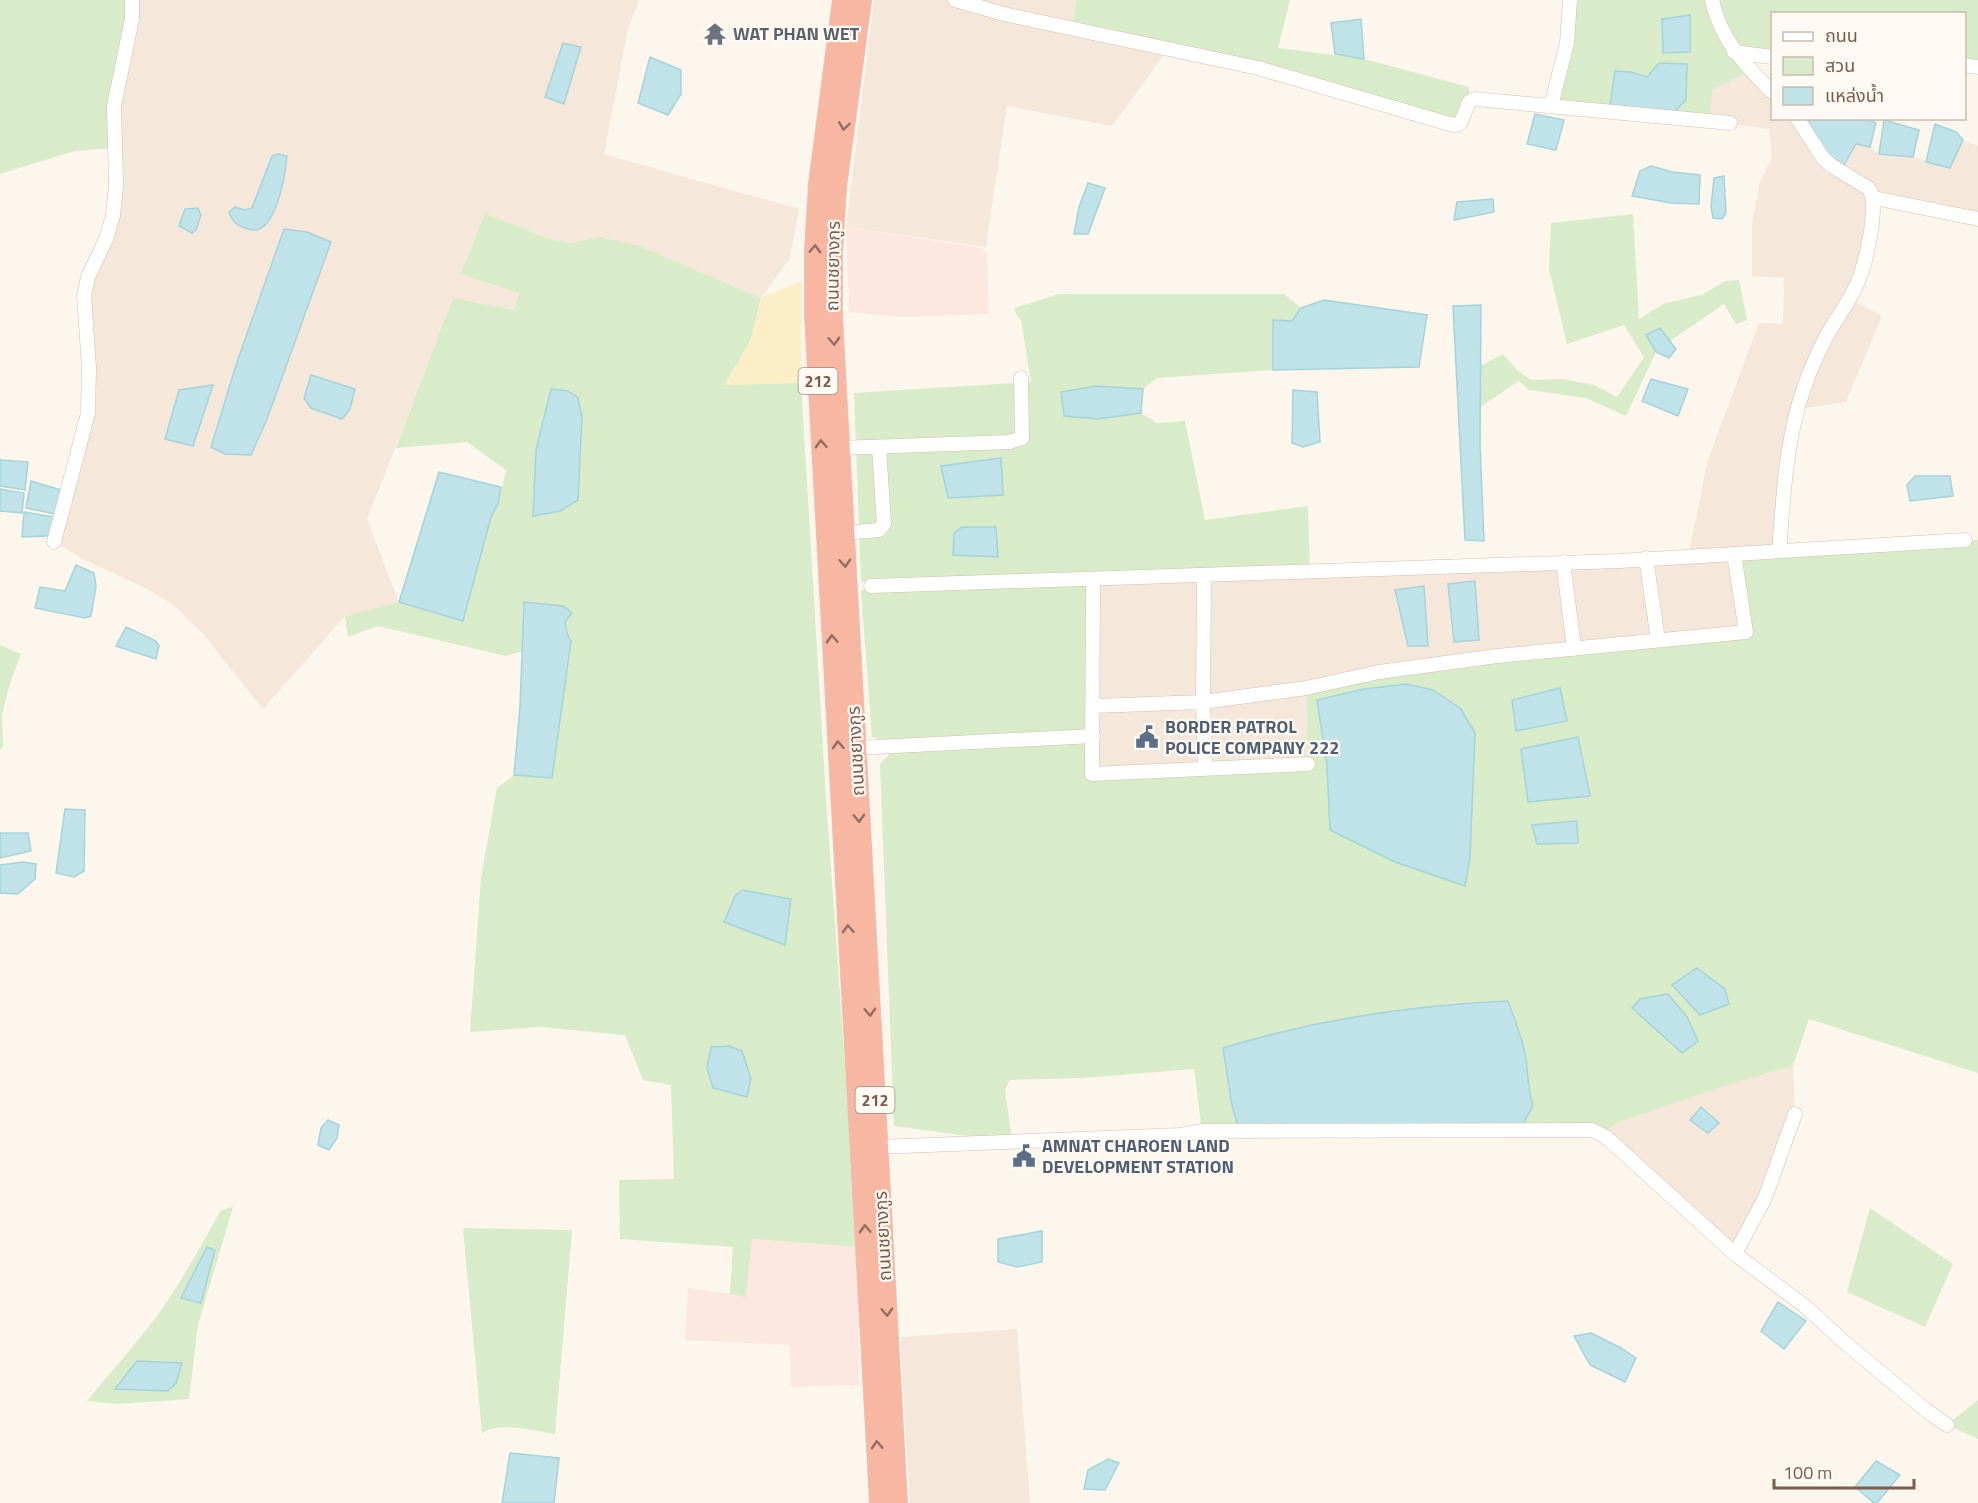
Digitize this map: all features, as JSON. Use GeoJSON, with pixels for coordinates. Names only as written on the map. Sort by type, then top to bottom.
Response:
{"type":"FeatureCollection","features":[{"type":"Feature","properties":{"kind":"highway","name":"ถนนชยางกูร"},"geometry":{"type":"LineString","coordinates":[[843,0],[819,184],[815,250],[815,315],[844,697],[880,1503]]}},
{"type":"Feature","properties":{"kind":"highway","name":"ถนนชยางกูร"},"geometry":{"type":"LineString","coordinates":[[861,0],[836,187],[832,251],[832,315],[843,533],[844,697],[856,748],[897,1503]]}},
{"type":"Feature","properties":{"kind":"street"},"geometry":{"type":"LineString","coordinates":[[54,542],[87,412],[89,368],[84,295],[88,277],[106,239],[113,216],[116,185],[114,106],[132,19],[132,0]]}},
{"type":"Feature","properties":{"kind":"street"},"geometry":{"type":"LineString","coordinates":[[955,0],[1029,20],[1258,68],[1453,124],[1461,122],[1469,102],[1475,99],[1730,123]]}},
{"type":"Feature","properties":{"kind":"street"},"geometry":{"type":"LineString","coordinates":[[1551,106],[1567,43],[1570,0]]}},
{"type":"Feature","properties":{"kind":"street"},"geometry":{"type":"LineString","coordinates":[[1712,0],[1721,26],[1734,52],[1771,90]]}},
{"type":"Feature","properties":{"kind":"street"},"geometry":{"type":"LineString","coordinates":[[1734,52],[1771,57]]}},
{"type":"Feature","properties":{"kind":"street"},"geometry":{"type":"LineString","coordinates":[[1779,551],[1789,451],[1798,409],[1809,372],[1827,336],[1857,286],[1866,257],[1874,198],[1868,188],[1827,162],[1798,120]]}},
{"type":"Feature","properties":{"kind":"street"},"geometry":{"type":"LineString","coordinates":[[1874,198],[1978,219]]}},
{"type":"Feature","properties":{"kind":"street"},"geometry":{"type":"LineString","coordinates":[[839,448],[1010,442],[1022,438],[1021,378]]}},
{"type":"Feature","properties":{"kind":"street"},"geometry":{"type":"LineString","coordinates":[[843,533],[879,530],[885,524],[879,447]]}},
{"type":"Feature","properties":{"kind":"street"},"geometry":{"type":"LineString","coordinates":[[871,586],[1563,562],[1965,540]]}},
{"type":"Feature","properties":{"kind":"street"},"geometry":{"type":"LineString","coordinates":[[1093,706],[1203,702],[1306,688],[1379,672],[1574,647],[1746,632],[1734,554]]}},
{"type":"Feature","properties":{"kind":"street"},"geometry":{"type":"LineString","coordinates":[[1646,558],[1658,640]]}},
{"type":"Feature","properties":{"kind":"street"},"geometry":{"type":"LineString","coordinates":[[1563,562],[1574,647]]}},
{"type":"Feature","properties":{"kind":"street"},"geometry":{"type":"LineString","coordinates":[[1204,575],[1205,769]]}},
{"type":"Feature","properties":{"kind":"street"},"geometry":{"type":"LineString","coordinates":[[1093,579],[1092,774],[1308,764]]}},
{"type":"Feature","properties":{"kind":"street"},"geometry":{"type":"LineString","coordinates":[[856,748],[1093,736]]}},
{"type":"Feature","properties":{"kind":"street"},"geometry":{"type":"LineString","coordinates":[[1735,1254],[1764,1198],[1795,1114]]}},
{"type":"Feature","properties":{"kind":"street"},"geometry":{"type":"LineString","coordinates":[[878,1146],[1180,1135],[1202,1131],[1592,1131],[1606,1137],[1735,1254],[1806,1307],[1843,1341],[1947,1425]]}},
{"type":"Feature","properties":{"kind":"shaded area"},"geometry":{"type":"Polygon","coordinates":[[[132,0],[639,0],[628,29],[604,154],[799,209],[790,258],[761,298],[640,246],[601,237],[570,243],[550,239],[485,213],[462,273],[519,293],[514,310],[453,298],[367,519],[399,602],[345,616],[263,709],[203,634],[171,603],[54,542],[88,413],[84,307],[106,239],[114,148],[132,0]]]}},
{"type":"Feature","properties":{"kind":"shaded area"},"geometry":{"type":"Polygon","coordinates":[[[874,0],[1076,0],[1072,29],[1168,50],[1112,126],[1007,106],[986,247],[846,227],[874,0]]]}},
{"type":"Feature","properties":{"kind":"shaded area"},"geometry":{"type":"Polygon","coordinates":[[[1751,70],[1771,91],[1771,120],[1798,120],[1841,172],[1856,144],[1870,147],[1879,154],[1913,157],[1950,167],[1963,140],[1978,146],[1978,219],[1874,198],[1850,299],[1882,316],[1846,402],[1798,409],[1779,551],[1746,632],[1306,688],[1308,764],[1092,774],[1093,579],[1688,556],[1708,460],[1759,323],[1783,324],[1784,278],[1752,276],[1752,222],[1760,181],[1772,158],[1769,129],[1710,121],[1711,90],[1751,70]]]}},
{"type":"Feature","properties":{"kind":"shaded area"},"geometry":{"type":"Polygon","coordinates":[[[846,227],[982,248],[987,255],[989,314],[903,317],[849,312],[846,227]]]}},
{"type":"Feature","properties":{"kind":"shaded area"},"geometry":{"type":"Polygon","coordinates":[[[1793,1066],[1795,1114],[1735,1254],[1600,1133],[1622,1121],[1737,1082],[1793,1066]]]}},
{"type":"Feature","properties":{"kind":"shaded area"},"geometry":{"type":"Polygon","coordinates":[[[752,1239],[858,1247],[859,1385],[791,1387],[790,1345],[685,1340],[688,1288],[746,1296],[752,1239]]]}},
{"type":"Feature","properties":{"kind":"shaded area"},"geometry":{"type":"Polygon","coordinates":[[[1017,1329],[1030,1503],[910,1503],[900,1337],[1017,1329]]]}},
{"type":"Feature","properties":{"kind":"green space"},"geometry":{"type":"Polygon","coordinates":[[[0,0],[132,0],[114,148],[75,151],[0,174],[0,0]]]}},
{"type":"Feature","properties":{"kind":"green space"},"geometry":{"type":"Polygon","coordinates":[[[1076,0],[1290,0],[1278,48],[1364,59],[1469,87],[1469,102],[1461,122],[1072,29],[1076,0]]]}},
{"type":"Feature","properties":{"kind":"green space"},"geometry":{"type":"Polygon","coordinates":[[[1570,0],[1978,0],[1978,67],[1966,65],[1966,12],[1771,12],[1771,57],[1735,52],[1751,70],[1712,90],[1710,121],[1551,106],[1570,0]]]}},
{"type":"Feature","properties":{"kind":"green space"},"geometry":{"type":"Polygon","coordinates":[[[485,213],[550,239],[570,243],[601,237],[640,246],[761,298],[751,340],[725,384],[801,383],[826,798],[858,1247],[752,1239],[746,1297],[730,1294],[733,1247],[620,1239],[619,1180],[674,1179],[671,1085],[643,1080],[625,1035],[541,1027],[470,1032],[481,878],[497,788],[514,775],[552,778],[571,641],[565,622],[524,602],[523,651],[506,656],[378,626],[348,637],[345,616],[399,602],[464,621],[491,517],[498,504],[506,470],[467,442],[396,448],[453,298],[514,310],[519,293],[461,274],[485,213]],[[568,391],[533,516],[560,511],[582,417],[578,398],[568,391]]]}},
{"type":"Feature","properties":{"kind":"green space"},"geometry":{"type":"Polygon","coordinates":[[[1633,214],[1639,319],[1665,303],[1702,295],[1725,281],[1739,280],[1747,320],[1736,324],[1724,304],[1670,341],[1660,328],[1646,335],[1656,352],[1626,416],[1586,398],[1529,390],[1519,381],[1480,407],[1480,366],[1503,354],[1517,370],[1531,380],[1563,379],[1594,385],[1617,397],[1644,357],[1624,325],[1567,344],[1549,269],[1551,223],[1633,214]]]}},
{"type":"Feature","properties":{"kind":"green space"},"geometry":{"type":"Polygon","coordinates":[[[1059,294],[1284,294],[1301,308],[1292,322],[1273,320],[1273,370],[1157,378],[1143,389],[1096,386],[1097,419],[1141,413],[1157,423],[1185,421],[1205,520],[1308,506],[1310,572],[1093,579],[1092,774],[1308,764],[1306,688],[1379,672],[1745,632],[1734,554],[1978,540],[1978,1073],[1809,1019],[1793,1066],[1737,1082],[1622,1121],[1600,1133],[1519,1131],[1533,1106],[1524,1050],[1508,1002],[1454,1003],[1301,1027],[1224,1048],[1232,1105],[1239,1130],[1202,1131],[1194,1069],[1082,1078],[1010,1080],[1005,1089],[1012,1142],[894,1126],[880,764],[898,745],[872,737],[861,591],[870,586],[861,581],[854,393],[1031,382],[1021,320],[1014,308],[1059,294]],[[1407,684],[1364,689],[1317,700],[1327,766],[1330,830],[1470,858],[1472,801],[1407,684]]]}},
{"type":"Feature","properties":{"kind":"green space"},"geometry":{"type":"Polygon","coordinates":[[[0,645],[21,654],[10,683],[2,715],[3,747],[0,750],[0,645]]]}},
{"type":"Feature","properties":{"kind":"green space"},"geometry":{"type":"Polygon","coordinates":[[[233,1207],[198,1325],[189,1399],[118,1404],[87,1401],[157,1316],[183,1277],[221,1210],[233,1207]]]}},
{"type":"Feature","properties":{"kind":"green space"},"geometry":{"type":"Polygon","coordinates":[[[1870,1208],[1953,1264],[1925,1327],[1847,1292],[1870,1208]]]}},
{"type":"Feature","properties":{"kind":"green space"},"geometry":{"type":"Polygon","coordinates":[[[463,1228],[572,1230],[555,1434],[508,1427],[490,1429],[482,1433],[463,1228]]]}},
{"type":"Feature","properties":{"kind":"green space"},"geometry":{"type":"Polygon","coordinates":[[[1978,1400],[1978,1439],[1947,1425],[1978,1400]]]}},
{"type":"Feature","properties":{"kind":"sand"},"geometry":{"type":"Polygon","coordinates":[[[802,281],[801,383],[725,385],[751,340],[761,298],[802,281]]]}},
{"type":"Feature","properties":{"kind":"water"},"geometry":{"type":"Polygon","coordinates":[[[1690,15],[1690,52],[1663,53],[1662,19],[1690,15]]]}},
{"type":"Feature","properties":{"kind":"water"},"geometry":{"type":"Polygon","coordinates":[[[1361,19],[1364,59],[1335,54],[1331,23],[1361,19]]]}},
{"type":"Feature","properties":{"kind":"water"},"geometry":{"type":"Polygon","coordinates":[[[563,43],[581,47],[564,104],[545,97],[563,43]]]}},
{"type":"Feature","properties":{"kind":"water"},"geometry":{"type":"Polygon","coordinates":[[[650,57],[681,70],[681,94],[668,115],[638,103],[650,57]]]}},
{"type":"Feature","properties":{"kind":"water"},"geometry":{"type":"Polygon","coordinates":[[[1659,63],[1687,64],[1686,100],[1675,111],[1610,105],[1615,71],[1631,72],[1647,77],[1659,63]]]}},
{"type":"Feature","properties":{"kind":"water"},"geometry":{"type":"Polygon","coordinates":[[[1535,114],[1564,120],[1556,150],[1527,144],[1535,114]]]}},
{"type":"Feature","properties":{"kind":"water"},"geometry":{"type":"Polygon","coordinates":[[[1798,120],[1869,120],[1876,123],[1870,147],[1856,144],[1840,172],[1798,120]]]}},
{"type":"Feature","properties":{"kind":"water"},"geometry":{"type":"Polygon","coordinates":[[[1884,120],[1919,130],[1913,157],[1879,154],[1884,120]]]}},
{"type":"Feature","properties":{"kind":"water"},"geometry":{"type":"Polygon","coordinates":[[[1935,124],[1956,132],[1963,140],[1950,168],[1926,162],[1935,124]]]}},
{"type":"Feature","properties":{"kind":"water"},"geometry":{"type":"Polygon","coordinates":[[[278,154],[287,156],[281,190],[272,215],[258,230],[241,226],[234,221],[229,212],[235,207],[245,210],[252,208],[272,156],[278,154]]]}},
{"type":"Feature","properties":{"kind":"water"},"geometry":{"type":"Polygon","coordinates":[[[1651,166],[1672,172],[1700,175],[1699,204],[1671,203],[1632,196],[1640,171],[1651,166]]]}},
{"type":"Feature","properties":{"kind":"water"},"geometry":{"type":"Polygon","coordinates":[[[1724,176],[1726,213],[1722,219],[1713,218],[1711,207],[1714,178],[1724,176]]]}},
{"type":"Feature","properties":{"kind":"water"},"geometry":{"type":"Polygon","coordinates":[[[1088,183],[1105,188],[1088,234],[1074,234],[1079,207],[1088,183]]]}},
{"type":"Feature","properties":{"kind":"water"},"geometry":{"type":"Polygon","coordinates":[[[1493,199],[1494,212],[1454,220],[1457,202],[1493,199]]]}},
{"type":"Feature","properties":{"kind":"water"},"geometry":{"type":"Polygon","coordinates":[[[198,208],[201,215],[196,230],[192,233],[179,226],[185,209],[198,208]]]}},
{"type":"Feature","properties":{"kind":"water"},"geometry":{"type":"Polygon","coordinates":[[[284,229],[307,232],[331,242],[267,419],[251,455],[225,454],[211,447],[236,365],[284,229]]]}},
{"type":"Feature","properties":{"kind":"water"},"geometry":{"type":"Polygon","coordinates":[[[1324,300],[1427,315],[1419,367],[1273,370],[1273,320],[1292,321],[1301,308],[1324,300]]]}},
{"type":"Feature","properties":{"kind":"water"},"geometry":{"type":"Polygon","coordinates":[[[1481,305],[1480,444],[1484,541],[1465,540],[1453,306],[1481,305]]]}},
{"type":"Feature","properties":{"kind":"water"},"geometry":{"type":"Polygon","coordinates":[[[1660,328],[1676,349],[1669,358],[1656,352],[1646,335],[1660,328]]]}},
{"type":"Feature","properties":{"kind":"water"},"geometry":{"type":"Polygon","coordinates":[[[311,375],[355,389],[350,409],[342,419],[311,408],[304,398],[311,375]]]}},
{"type":"Feature","properties":{"kind":"water"},"geometry":{"type":"Polygon","coordinates":[[[1651,379],[1688,389],[1678,416],[1642,401],[1651,379]]]}},
{"type":"Feature","properties":{"kind":"water"},"geometry":{"type":"Polygon","coordinates":[[[213,385],[193,446],[165,439],[179,390],[213,385]]]}},
{"type":"Feature","properties":{"kind":"water"},"geometry":{"type":"Polygon","coordinates":[[[1096,386],[1143,389],[1141,413],[1097,419],[1064,416],[1061,392],[1096,386]]]}},
{"type":"Feature","properties":{"kind":"water"},"geometry":{"type":"Polygon","coordinates":[[[551,389],[568,391],[578,398],[582,417],[578,500],[560,511],[533,516],[536,450],[551,389]]]}},
{"type":"Feature","properties":{"kind":"water"},"geometry":{"type":"Polygon","coordinates":[[[1293,390],[1317,392],[1320,442],[1303,447],[1292,443],[1293,390]]]}},
{"type":"Feature","properties":{"kind":"water"},"geometry":{"type":"Polygon","coordinates":[[[1001,458],[1003,495],[948,498],[941,466],[1001,458]]]}},
{"type":"Feature","properties":{"kind":"water"},"geometry":{"type":"Polygon","coordinates":[[[0,460],[28,462],[25,490],[0,486],[0,460]]]}},
{"type":"Feature","properties":{"kind":"water"},"geometry":{"type":"Polygon","coordinates":[[[439,472],[501,487],[463,621],[399,602],[439,472]]]}},
{"type":"Feature","properties":{"kind":"water"},"geometry":{"type":"Polygon","coordinates":[[[1915,476],[1950,476],[1953,496],[1910,501],[1907,485],[1915,476]]]}},
{"type":"Feature","properties":{"kind":"water"},"geometry":{"type":"Polygon","coordinates":[[[31,481],[61,490],[55,514],[26,508],[31,481]]]}},
{"type":"Feature","properties":{"kind":"water"},"geometry":{"type":"Polygon","coordinates":[[[0,489],[24,493],[22,513],[0,511],[0,489]]]}},
{"type":"Feature","properties":{"kind":"water"},"geometry":{"type":"Polygon","coordinates":[[[24,512],[54,517],[52,534],[22,537],[24,512]]]}},
{"type":"Feature","properties":{"kind":"water"},"geometry":{"type":"Polygon","coordinates":[[[962,527],[996,527],[998,557],[953,555],[954,533],[962,527]]]}},
{"type":"Feature","properties":{"kind":"water"},"geometry":{"type":"Polygon","coordinates":[[[76,565],[94,573],[96,586],[91,616],[85,618],[35,608],[40,587],[65,591],[76,565]]]}},
{"type":"Feature","properties":{"kind":"water"},"geometry":{"type":"Polygon","coordinates":[[[1475,581],[1479,640],[1454,642],[1448,584],[1475,581]]]}},
{"type":"Feature","properties":{"kind":"water"},"geometry":{"type":"Polygon","coordinates":[[[1424,586],[1428,646],[1408,646],[1395,590],[1424,586]]]}},
{"type":"Feature","properties":{"kind":"water"},"geometry":{"type":"Polygon","coordinates":[[[524,602],[563,606],[572,613],[565,622],[571,641],[552,778],[514,775],[520,707],[524,602]]]}},
{"type":"Feature","properties":{"kind":"water"},"geometry":{"type":"Polygon","coordinates":[[[126,627],[156,641],[159,646],[156,659],[116,646],[126,627]]]}},
{"type":"Feature","properties":{"kind":"water"},"geometry":{"type":"Polygon","coordinates":[[[1407,684],[1433,690],[1461,709],[1475,733],[1470,858],[1465,886],[1395,862],[1330,830],[1327,766],[1317,700],[1364,689],[1407,684]]]}},
{"type":"Feature","properties":{"kind":"water"},"geometry":{"type":"Polygon","coordinates":[[[1560,688],[1567,721],[1516,731],[1512,700],[1560,688]]]}},
{"type":"Feature","properties":{"kind":"water"},"geometry":{"type":"Polygon","coordinates":[[[1578,737],[1590,796],[1528,802],[1521,749],[1578,737]]]}},
{"type":"Feature","properties":{"kind":"water"},"geometry":{"type":"Polygon","coordinates":[[[65,809],[85,810],[84,871],[74,877],[56,873],[65,809]]]}},
{"type":"Feature","properties":{"kind":"water"},"geometry":{"type":"Polygon","coordinates":[[[1577,821],[1578,843],[1537,844],[1532,825],[1577,821]]]}},
{"type":"Feature","properties":{"kind":"water"},"geometry":{"type":"Polygon","coordinates":[[[0,833],[28,833],[31,851],[0,858],[0,833]]]}},
{"type":"Feature","properties":{"kind":"water"},"geometry":{"type":"Polygon","coordinates":[[[23,862],[36,864],[35,879],[18,894],[0,893],[0,865],[23,862]]]}},
{"type":"Feature","properties":{"kind":"water"},"geometry":{"type":"Polygon","coordinates":[[[742,890],[791,899],[785,945],[724,922],[735,896],[742,890]]]}},
{"type":"Feature","properties":{"kind":"water"},"geometry":{"type":"Polygon","coordinates":[[[1697,968],[1725,989],[1729,1004],[1700,1015],[1672,985],[1697,968]]]}},
{"type":"Feature","properties":{"kind":"water"},"geometry":{"type":"Polygon","coordinates":[[[1668,994],[1687,1017],[1698,1041],[1682,1053],[1632,1008],[1640,999],[1668,994]]]}},
{"type":"Feature","properties":{"kind":"water"},"geometry":{"type":"Polygon","coordinates":[[[1508,1001],[1523,1044],[1533,1106],[1519,1131],[1239,1130],[1232,1105],[1223,1048],[1293,1029],[1364,1015],[1436,1006],[1508,1001]]]}},
{"type":"Feature","properties":{"kind":"water"},"geometry":{"type":"Polygon","coordinates":[[[729,1046],[742,1051],[751,1079],[747,1097],[713,1088],[707,1068],[711,1047],[729,1046]]]}},
{"type":"Feature","properties":{"kind":"water"},"geometry":{"type":"Polygon","coordinates":[[[1701,1107],[1719,1123],[1708,1133],[1690,1120],[1701,1107]]]}},
{"type":"Feature","properties":{"kind":"water"},"geometry":{"type":"Polygon","coordinates":[[[328,1120],[339,1125],[337,1138],[329,1150],[318,1145],[321,1128],[328,1120]]]}},
{"type":"Feature","properties":{"kind":"water"},"geometry":{"type":"Polygon","coordinates":[[[1042,1231],[1042,1262],[1017,1267],[998,1262],[998,1239],[1042,1231]]]}},
{"type":"Feature","properties":{"kind":"water"},"geometry":{"type":"Polygon","coordinates":[[[207,1247],[215,1250],[201,1303],[181,1298],[207,1247]]]}},
{"type":"Feature","properties":{"kind":"water"},"geometry":{"type":"Polygon","coordinates":[[[1778,1302],[1806,1321],[1784,1349],[1761,1331],[1778,1302]]]}},
{"type":"Feature","properties":{"kind":"water"},"geometry":{"type":"Polygon","coordinates":[[[1591,1333],[1636,1358],[1625,1382],[1590,1365],[1574,1336],[1591,1333]]]}},
{"type":"Feature","properties":{"kind":"water"},"geometry":{"type":"Polygon","coordinates":[[[137,1361],[182,1363],[176,1383],[168,1391],[115,1389],[137,1361]]]}},
{"type":"Feature","properties":{"kind":"water"},"geometry":{"type":"Polygon","coordinates":[[[510,1453],[559,1458],[554,1503],[502,1503],[510,1453]]]}},
{"type":"Feature","properties":{"kind":"water"},"geometry":{"type":"Polygon","coordinates":[[[1108,1459],[1119,1463],[1105,1490],[1084,1489],[1088,1470],[1108,1459]]]}},
{"type":"Feature","properties":{"kind":"water"},"geometry":{"type":"Polygon","coordinates":[[[1876,1461],[1900,1475],[1877,1503],[1874,1503],[1855,1487],[1876,1461]]]}},
{"type":"Feature","properties":{"kind":"place","name":"WAT PHAN WET"},"geometry":{"type":"Point","coordinates":[715,34]}},
{"type":"Feature","properties":{"kind":"place","name":"BORDER PATROL POLICE COMPANY 222"},"geometry":{"type":"Point","coordinates":[1147,737]}},
{"type":"Feature","properties":{"kind":"place","name":"AMNAT CHAROEN LAND DEVELOPMENT STATION"},"geometry":{"type":"Point","coordinates":[1024,1156]}}]}
